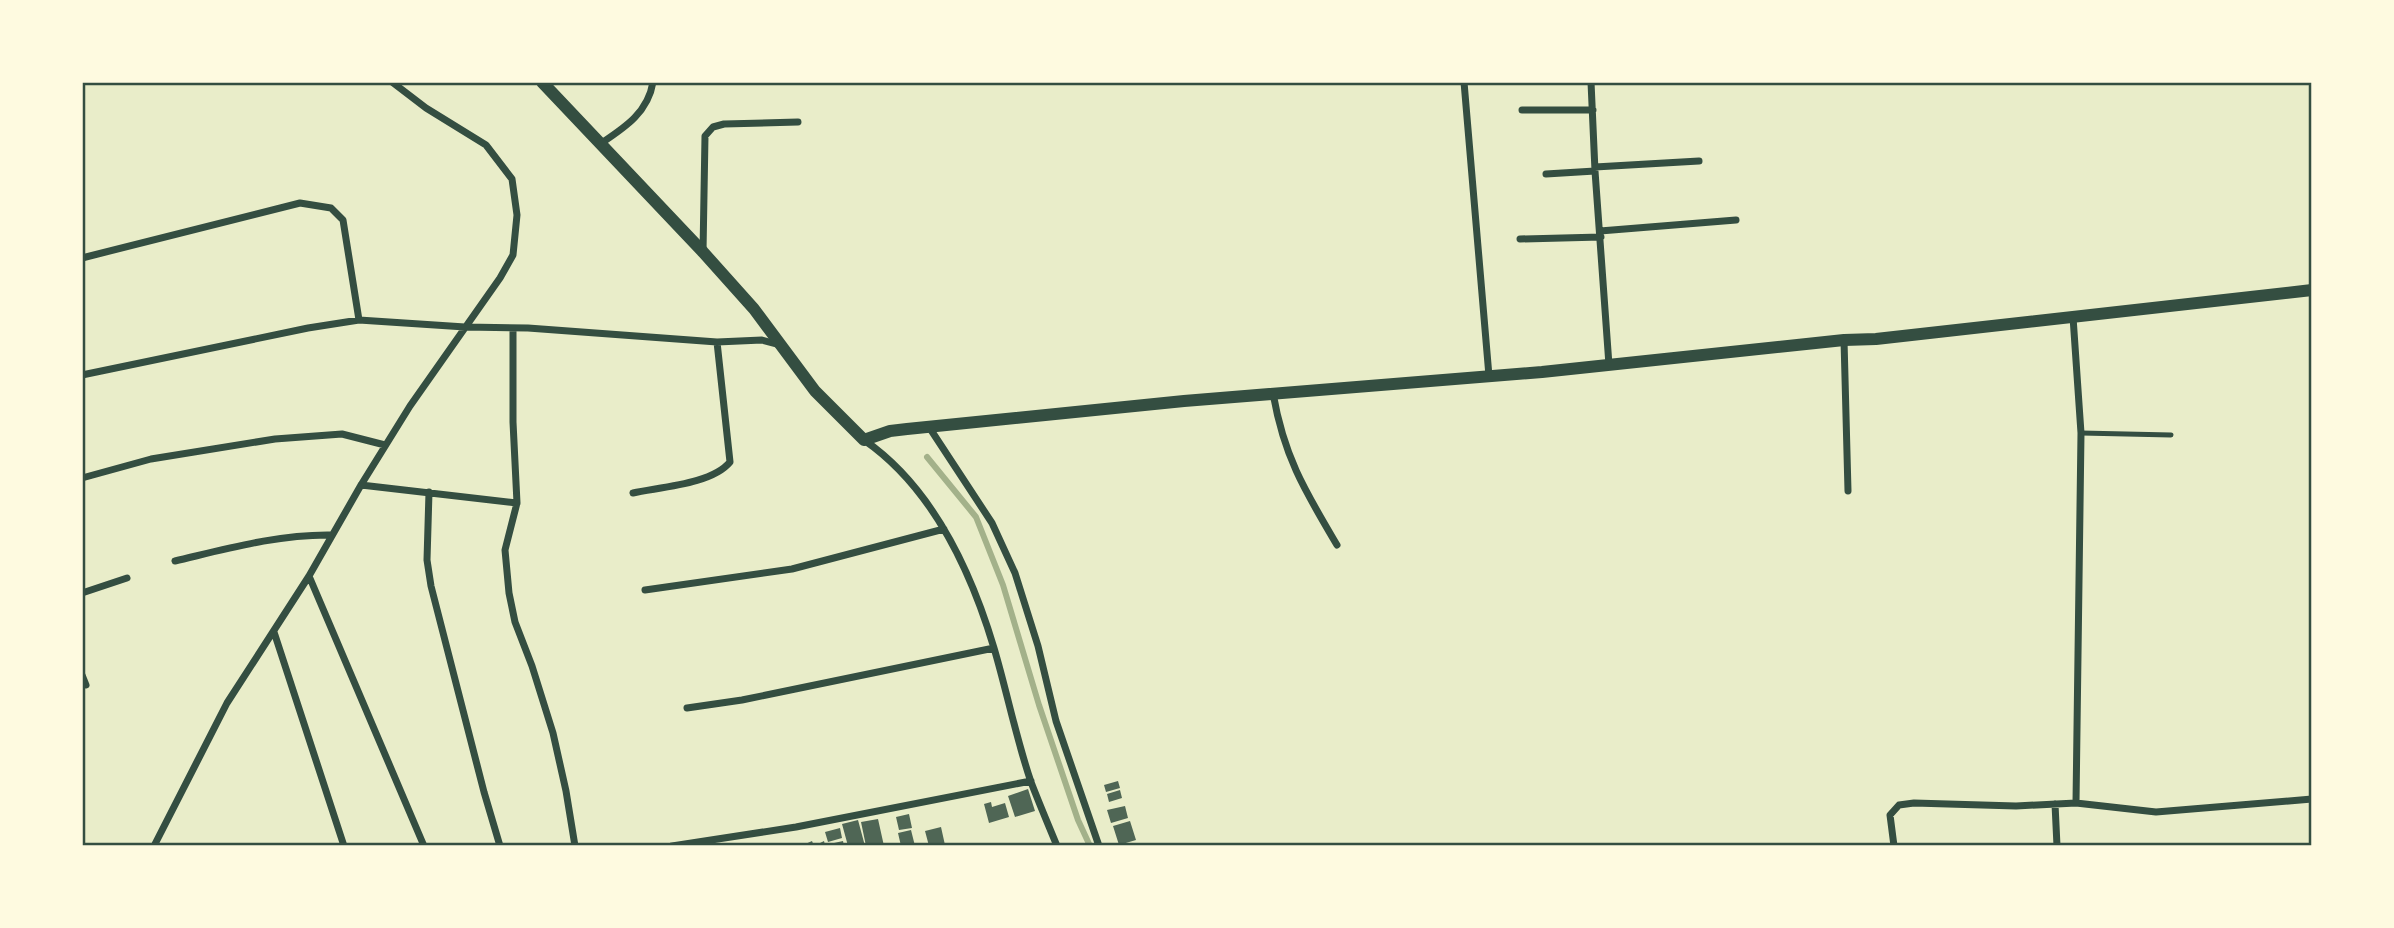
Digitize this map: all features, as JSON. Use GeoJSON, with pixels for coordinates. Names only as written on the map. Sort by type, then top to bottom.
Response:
{"type":"FeatureCollection","features":[{"type":"Feature","properties":{"kind":"street"},"geometry":{"type":"LineString","coordinates":[[154,846],[227,703],[309,576],[385,445],[513,255],[517,215],[512,179],[485,145],[426,108],[392,82]]}},
{"type":"Feature","properties":{"kind":"street"},"geometry":{"type":"LineString","coordinates":[[542,82],[754,309],[815,391],[864,440],[888,456],[944,529],[978,600],[1031,781],[1057,846]]}},
{"type":"Feature","properties":{"kind":"street"},"geometry":{"type":"LineString","coordinates":[[600,144],[632,122],[645,106],[653,82]]}},
{"type":"Feature","properties":{"kind":"street"},"geometry":{"type":"LineString","coordinates":[[1464,82],[1489,376]]}},
{"type":"Feature","properties":{"kind":"street"},"geometry":{"type":"LineString","coordinates":[[1591,82],[1609,365]]}},
{"type":"Feature","properties":{"kind":"street"},"geometry":{"type":"LineString","coordinates":[[1521,110],[1592,110]]}},
{"type":"Feature","properties":{"kind":"street"},"geometry":{"type":"LineString","coordinates":[[703,252],[705,136],[713,127],[724,124],[797,122]]}},
{"type":"Feature","properties":{"kind":"street"},"geometry":{"type":"LineString","coordinates":[[1546,174],[1699,161]]}},
{"type":"Feature","properties":{"kind":"street"},"geometry":{"type":"LineString","coordinates":[[82,258],[300,203],[331,208],[343,220],[359,320]]}},
{"type":"Feature","properties":{"kind":"street"},"geometry":{"type":"LineString","coordinates":[[1520,239],[1601,234],[1736,220]]}},
{"type":"Feature","properties":{"kind":"street"},"geometry":{"type":"LineString","coordinates":[[864,440],[890,430],[1876,339],[2312,290]]}},
{"type":"Feature","properties":{"kind":"street"},"geometry":{"type":"LineString","coordinates":[[2073,317],[2081,433],[2076,803]]}},
{"type":"Feature","properties":{"kind":"street"},"geometry":{"type":"LineString","coordinates":[[82,375],[359,320],[717,342],[762,340],[780,346]]}},
{"type":"Feature","properties":{"kind":"street"},"geometry":{"type":"LineString","coordinates":[[513,328],[513,422],[517,503],[505,550],[509,593],[515,622],[532,666],[555,742],[575,846]]}},
{"type":"Feature","properties":{"kind":"street"},"geometry":{"type":"LineString","coordinates":[[1844,340],[1848,491]]}},
{"type":"Feature","properties":{"kind":"street"},"geometry":{"type":"LineString","coordinates":[[633,493],[700,480],[724,470],[730,462],[717,342]]}},
{"type":"Feature","properties":{"kind":"street"},"geometry":{"type":"LineString","coordinates":[[1273,393],[1287,453],[1301,484],[1337,545]]}},
{"type":"Feature","properties":{"kind":"street"},"geometry":{"type":"LineString","coordinates":[[929,427],[992,523],[1016,573],[1038,646],[1056,722],[1099,846]]}},
{"type":"Feature","properties":{"kind":"street"},"geometry":{"type":"LineString","coordinates":[[82,478],[151,459],[275,439],[342,434],[385,445]]}},
{"type":"Feature","properties":{"kind":"street"},"geometry":{"type":"LineString","coordinates":[[361,485],[517,503]]}},
{"type":"Feature","properties":{"kind":"street"},"geometry":{"type":"LineString","coordinates":[[429,492],[427,560],[431,586],[500,846]]}},
{"type":"Feature","properties":{"kind":"street"},"geometry":{"type":"LineString","coordinates":[[645,590],[792,569],[944,529]]}},
{"type":"Feature","properties":{"kind":"street"},"geometry":{"type":"LineString","coordinates":[[175,561],[275,540],[332,535]]}},
{"type":"Feature","properties":{"kind":"street"},"geometry":{"type":"LineString","coordinates":[[309,576],[424,846]]}},
{"type":"Feature","properties":{"kind":"street"},"geometry":{"type":"LineString","coordinates":[[82,593],[127,578]]}},
{"type":"Feature","properties":{"kind":"street"},"geometry":{"type":"LineString","coordinates":[[274,632],[344,846]]}},
{"type":"Feature","properties":{"kind":"street"},"geometry":{"type":"LineString","coordinates":[[687,708],[756,697],[994,648]]}},
{"type":"Feature","properties":{"kind":"street"},"geometry":{"type":"LineString","coordinates":[[82,676],[86,685]]}},
{"type":"Feature","properties":{"kind":"street"},"geometry":{"type":"LineString","coordinates":[[675,846],[796,827],[1031,781]]}},
{"type":"Feature","properties":{"kind":"street"},"geometry":{"type":"LineString","coordinates":[[1894,846],[1890,815],[1899,805],[1914,803],[2016,806],[2076,803],[2156,812],[2312,799]]}},
{"type":"Feature","properties":{"kind":"street"},"geometry":{"type":"LineString","coordinates":[[2055,804],[2057,846]]}},
{"type":"Feature","properties":{"kind":"lane"},"geometry":{"type":"LineString","coordinates":[[2081,433],[2171,435]]}},
{"type":"Feature","properties":{"kind":"building"},"geometry":{"type":"Polygon","coordinates":[[[1118,781],[1120,788],[1106,792],[1104,785],[1118,781]]]}},
{"type":"Feature","properties":{"kind":"building"},"geometry":{"type":"Polygon","coordinates":[[[1028,789],[1035,811],[1015,817],[1008,796],[1028,789]]]}},
{"type":"Feature","properties":{"kind":"building"},"geometry":{"type":"Polygon","coordinates":[[[1120,790],[1122,798],[1109,802],[1107,794],[1120,790]]]}},
{"type":"Feature","properties":{"kind":"building"},"geometry":{"type":"Polygon","coordinates":[[[991,802],[992,807],[1005,803],[1009,817],[989,823],[984,804],[991,802]]]}},
{"type":"Feature","properties":{"kind":"building"},"geometry":{"type":"Polygon","coordinates":[[[1125,806],[1128,818],[1111,823],[1107,810],[1125,806]]]}},
{"type":"Feature","properties":{"kind":"building"},"geometry":{"type":"Polygon","coordinates":[[[909,814],[912,828],[899,830],[896,817],[909,814]]]}},
{"type":"Feature","properties":{"kind":"building"},"geometry":{"type":"Polygon","coordinates":[[[878,819],[884,846],[866,846],[861,822],[878,819]]]}},
{"type":"Feature","properties":{"kind":"building"},"geometry":{"type":"Polygon","coordinates":[[[858,820],[865,846],[848,846],[842,824],[858,820]]]}},
{"type":"Feature","properties":{"kind":"building"},"geometry":{"type":"Polygon","coordinates":[[[1130,821],[1136,840],[1119,845],[1113,826],[1130,821]]]}},
{"type":"Feature","properties":{"kind":"building"},"geometry":{"type":"Polygon","coordinates":[[[941,827],[945,845],[929,846],[925,831],[941,827]]]}},
{"type":"Feature","properties":{"kind":"building"},"geometry":{"type":"Polygon","coordinates":[[[840,828],[842,838],[828,842],[825,832],[840,828]]]}},
{"type":"Feature","properties":{"kind":"building"},"geometry":{"type":"Polygon","coordinates":[[[911,830],[915,846],[901,846],[898,833],[911,830]]]}},
{"type":"Feature","properties":{"kind":"building"},"geometry":{"type":"Polygon","coordinates":[[[812,841],[814,846],[801,846],[812,841]]]}},
{"type":"Feature","properties":{"kind":"building"},"geometry":{"type":"Polygon","coordinates":[[[824,841],[825,845],[843,841],[844,846],[814,846],[824,841]]]}},
{"type":"Feature","properties":{"kind":"waterway"},"geometry":{"type":"LineString","coordinates":[[927,457],[976,517],[1003,585],[1039,705],[1078,820],[1090,846]]}}]}
